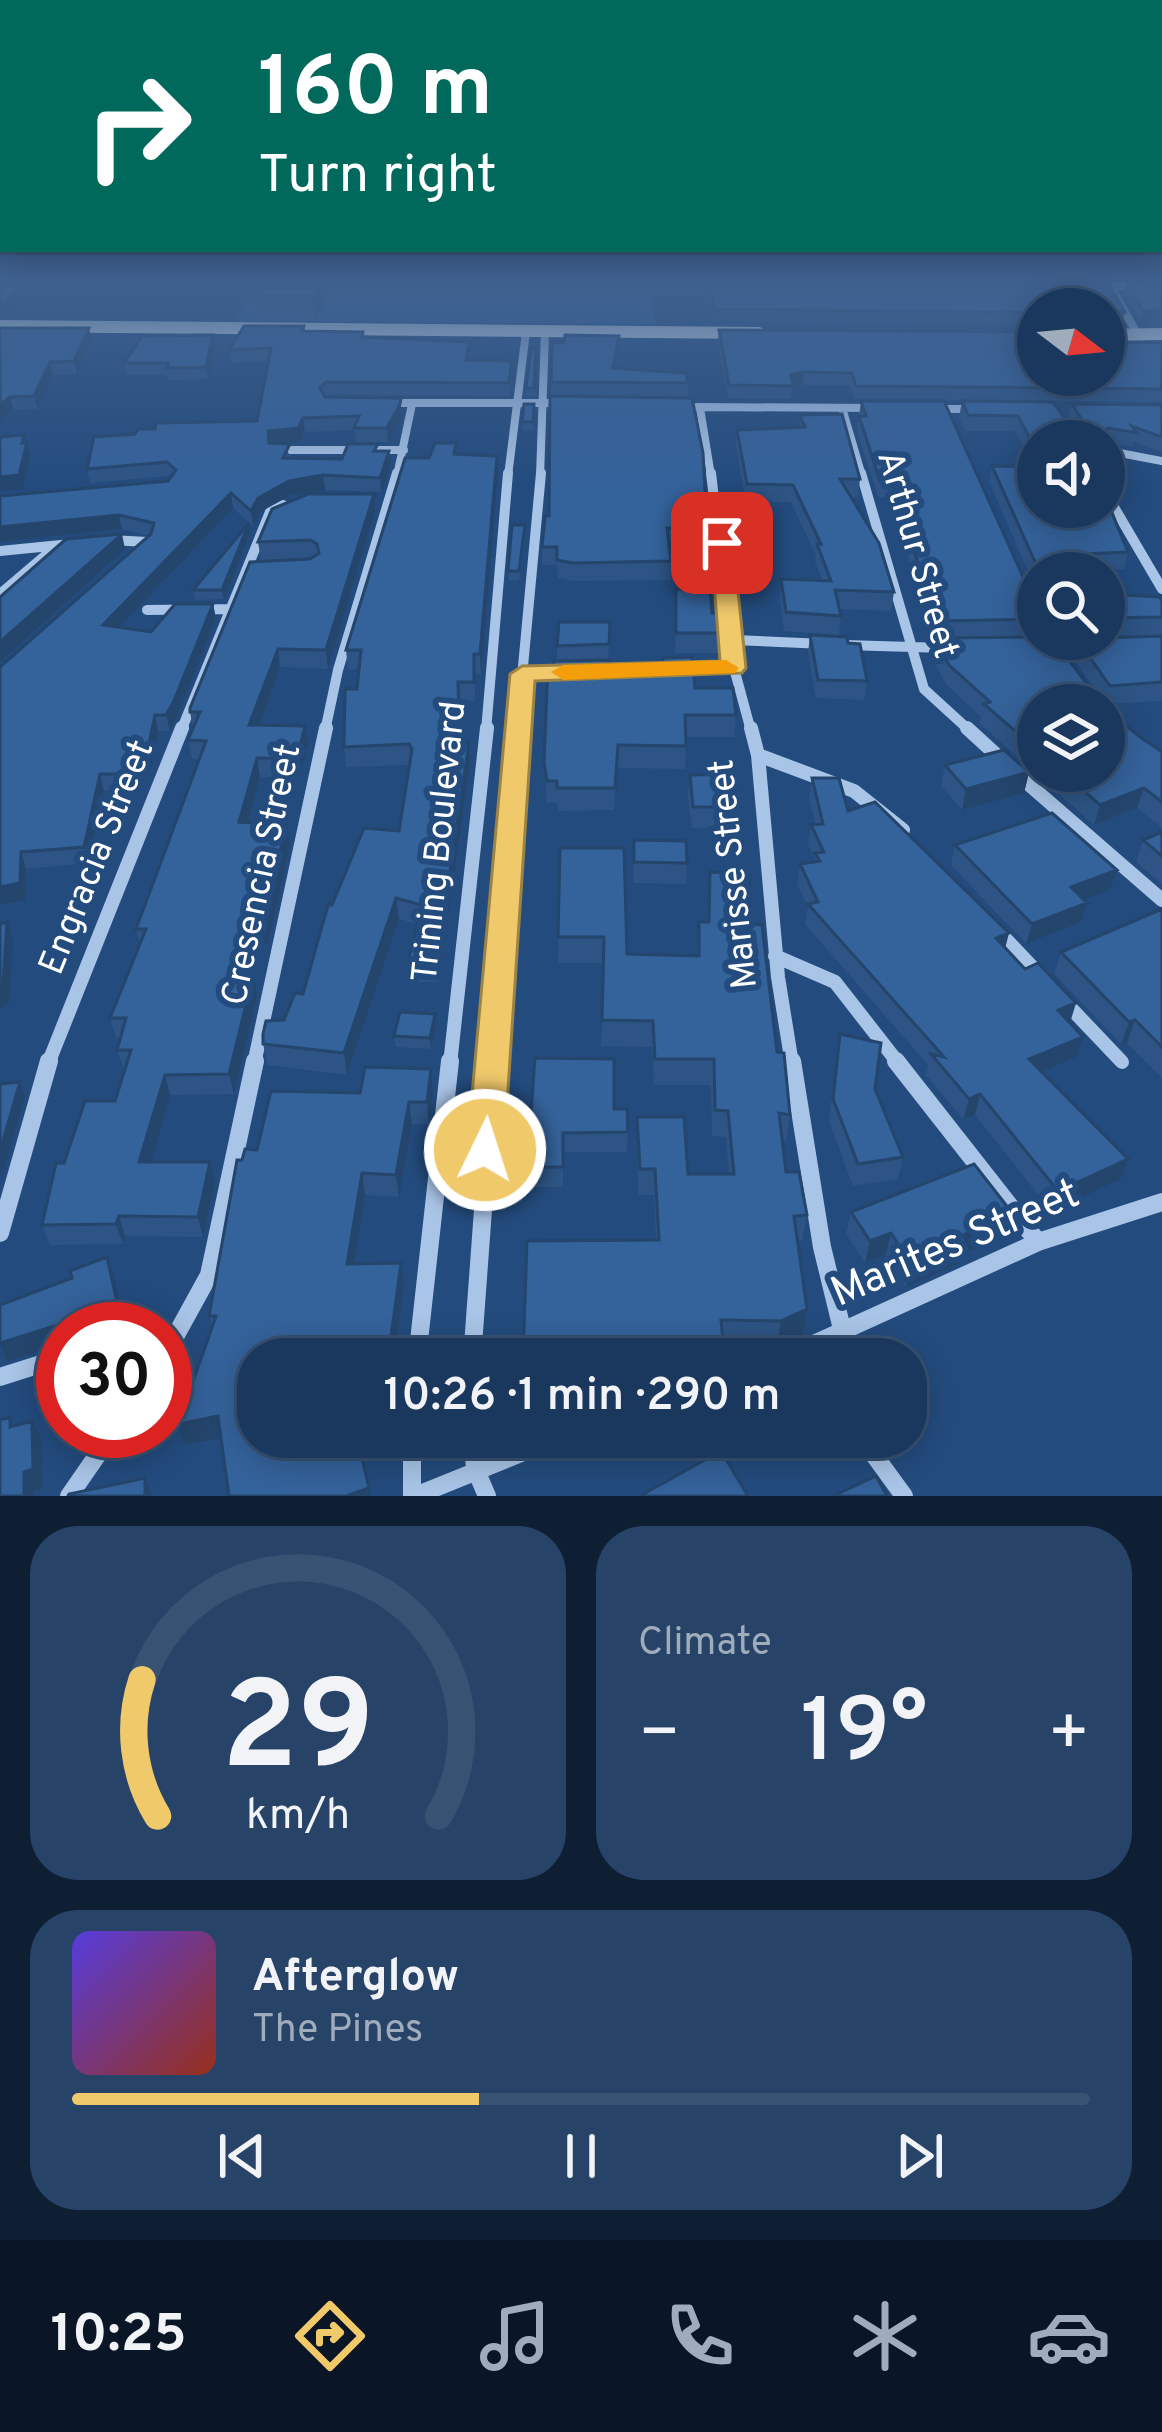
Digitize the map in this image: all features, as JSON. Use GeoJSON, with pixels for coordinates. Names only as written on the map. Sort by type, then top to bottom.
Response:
{"type":"FeatureCollection","features":[{"type":"Feature","properties":{"kind":"street","name":"Trining Boulevard"},"geometry":{"type":"LineString","coordinates":[[419,1338],[491,686],[514,403],[531,348]]}},
{"type":"Feature","properties":{"kind":"street","name":"Trining Boulevard"},"geometry":{"type":"LineString","coordinates":[[474,1338],[528,584],[540,489],[545,403],[538,348]]}},
{"type":"Feature","properties":{"kind":"street"},"geometry":{"type":"LineString","coordinates":[[371,403],[566,404]]}},
{"type":"Feature","properties":{"kind":"street","name":"Cresencia Street"},"geometry":{"type":"LineString","coordinates":[[192,1304],[209,1275],[338,670],[391,502],[412,404]]}},
{"type":"Feature","properties":{"kind":"street","name":"Marisse Street"},"geometry":{"type":"LineString","coordinates":[[842,408],[696,407],[734,640],[734,668],[758,755],[776,956],[822,1247],[843,1333]]}},
{"type":"Feature","properties":{"kind":"street"},"geometry":{"type":"LineString","coordinates":[[842,408],[884,408]]}},
{"type":"Feature","properties":{"kind":"street","name":"Arthur Street"},"geometry":{"type":"LineString","coordinates":[[842,408],[923,689],[1162,901]]}},
{"type":"Feature","properties":{"kind":"street"},"geometry":{"type":"LineString","coordinates":[[926,409],[990,409]]}},
{"type":"Feature","properties":{"kind":"street"},"geometry":{"type":"LineString","coordinates":[[947,409],[956,430]]}},
{"type":"Feature","properties":{"kind":"street"},"geometry":{"type":"LineString","coordinates":[[277,450],[404,450]]}},
{"type":"Feature","properties":{"kind":"street"},"geometry":{"type":"LineString","coordinates":[[1125,454],[1162,461]]}},
{"type":"Feature","properties":{"kind":"street"},"geometry":{"type":"LineString","coordinates":[[509,489],[540,489]]}},
{"type":"Feature","properties":{"kind":"street"},"geometry":{"type":"LineString","coordinates":[[369,502],[391,502]]}},
{"type":"Feature","properties":{"kind":"street","name":"Engracia Street"},"geometry":{"type":"LineString","coordinates":[[1,1225],[44,1074],[244,569],[270,512],[291,503]]}},
{"type":"Feature","properties":{"kind":"street"},"geometry":{"type":"LineString","coordinates":[[1125,526],[1162,589]]}},
{"type":"Feature","properties":{"kind":"street"},"geometry":{"type":"LineString","coordinates":[[101,541],[148,542],[136,556]]}},
{"type":"Feature","properties":{"kind":"street"},"geometry":{"type":"LineString","coordinates":[[0,551],[78,543]]}},
{"type":"Feature","properties":{"kind":"street"},"geometry":{"type":"LineString","coordinates":[[1,592],[56,545]]}},
{"type":"Feature","properties":{"kind":"street"},"geometry":{"type":"LineString","coordinates":[[244,569],[264,569]]}},
{"type":"Feature","properties":{"kind":"street"},"geometry":{"type":"LineString","coordinates":[[501,584],[528,584]]}},
{"type":"Feature","properties":{"kind":"street"},"geometry":{"type":"LineString","coordinates":[[147,610],[229,609]]}},
{"type":"Feature","properties":{"kind":"street"},"geometry":{"type":"LineString","coordinates":[[734,640],[958,648]]}},
{"type":"Feature","properties":{"kind":"street"},"geometry":{"type":"LineString","coordinates":[[663,670],[734,668]]}},
{"type":"Feature","properties":{"kind":"street"},"geometry":{"type":"LineString","coordinates":[[491,686],[569,672]]}},
{"type":"Feature","properties":{"kind":"street"},"geometry":{"type":"LineString","coordinates":[[758,755],[853,788],[875,801],[908,836]]}},
{"type":"Feature","properties":{"kind":"street"},"geometry":{"type":"LineString","coordinates":[[990,923],[1122,1062]]}},
{"type":"Feature","properties":{"kind":"street"},"geometry":{"type":"LineString","coordinates":[[776,956],[835,982],[1038,1242]]}},
{"type":"Feature","properties":{"kind":"street","name":"Marites Street"},"geometry":{"type":"LineString","coordinates":[[832,1338],[1038,1242],[1162,1202]]}},
{"type":"Feature","properties":{"kind":"street"},"geometry":{"type":"LineString","coordinates":[[0,1377],[36,1366]]}},
{"type":"Feature","properties":{"kind":"street"},"geometry":{"type":"LineString","coordinates":[[68,1496],[95,1458]]}},
{"type":"Feature","properties":{"kind":"street"},"geometry":{"type":"LineString","coordinates":[[412,1458],[413,1496],[503,1458]]}},
{"type":"Feature","properties":{"kind":"street"},"geometry":{"type":"LineString","coordinates":[[474,1458],[487,1496]]}},
{"type":"Feature","properties":{"kind":"street"},"geometry":{"type":"LineString","coordinates":[[876,1458],[904,1496]]}},
{"type":"Feature","properties":{"kind":"building"},"geometry":{"type":"Polygon","coordinates":[[[0,348],[80,348],[74,361],[50,362],[34,396],[10,397],[0,405],[0,348]]]}},
{"type":"Feature","properties":{"kind":"building"},"geometry":{"type":"Polygon","coordinates":[[[134,348],[210,348],[206,367],[124,363],[134,348]]]}},
{"type":"Feature","properties":{"kind":"building"},"geometry":{"type":"Polygon","coordinates":[[[230,348],[469,348],[466,360],[512,361],[509,383],[326,382],[320,388],[325,397],[401,398],[400,404],[387,428],[354,428],[359,416],[303,418],[298,428],[268,431],[269,443],[290,444],[283,458],[342,459],[348,444],[378,444],[374,451],[389,451],[380,478],[323,475],[289,481],[258,498],[251,511],[231,493],[103,625],[151,632],[175,604],[213,604],[173,703],[166,715],[155,715],[147,753],[140,754],[132,774],[100,774],[84,847],[21,852],[20,883],[0,887],[0,667],[151,534],[154,523],[119,515],[0,527],[0,496],[168,481],[176,470],[167,462],[87,469],[94,437],[135,434],[138,429],[155,429],[156,423],[257,421],[271,348],[230,348]]]}},
{"type":"Feature","properties":{"kind":"building"},"geometry":{"type":"Polygon","coordinates":[[[531,348],[536,348],[534,388],[526,388],[531,348]]]}},
{"type":"Feature","properties":{"kind":"building"},"geometry":{"type":"Polygon","coordinates":[[[552,348],[617,348],[613,368],[686,373],[688,383],[551,382],[552,348]]]}},
{"type":"Feature","properties":{"kind":"building"},"geometry":{"type":"Polygon","coordinates":[[[722,348],[1017,348],[1017,388],[856,386],[852,373],[804,372],[791,375],[793,386],[729,385],[722,348]]]}},
{"type":"Feature","properties":{"kind":"building"},"geometry":{"type":"Polygon","coordinates":[[[1125,348],[1162,348],[1162,389],[1125,389],[1125,348]]]}},
{"type":"Feature","properties":{"kind":"building"},"geometry":{"type":"Polygon","coordinates":[[[550,396],[692,398],[703,453],[707,528],[667,528],[671,561],[557,560],[557,547],[542,547],[545,516],[549,516],[550,396]]]}},
{"type":"Feature","properties":{"kind":"building"},"geometry":{"type":"Polygon","coordinates":[[[861,401],[944,401],[1017,563],[1017,619],[937,621],[892,481],[880,481],[859,416],[866,416],[861,401]]]}},
{"type":"Feature","properties":{"kind":"building"},"geometry":{"type":"Polygon","coordinates":[[[962,401],[1053,402],[1066,420],[1020,420],[1018,416],[968,415],[962,401]]]}},
{"type":"Feature","properties":{"kind":"building"},"geometry":{"type":"Polygon","coordinates":[[[524,404],[534,404],[533,422],[522,422],[524,404]]]}},
{"type":"Feature","properties":{"kind":"building"},"geometry":{"type":"Polygon","coordinates":[[[1072,404],[1162,405],[1162,437],[1132,426],[1137,433],[1125,431],[1125,420],[1082,420],[1072,404]]]}},
{"type":"Feature","properties":{"kind":"building"},"geometry":{"type":"Polygon","coordinates":[[[842,414],[860,479],[840,479],[879,543],[894,592],[835,590],[841,616],[786,612],[781,579],[831,581],[817,544],[821,544],[793,485],[747,484],[737,430],[805,427],[800,415],[842,414]]]}},
{"type":"Feature","properties":{"kind":"building"},"geometry":{"type":"Polygon","coordinates":[[[24,435],[22,443],[27,442],[19,475],[0,477],[0,437],[24,435]]]}},
{"type":"Feature","properties":{"kind":"building"},"geometry":{"type":"Polygon","coordinates":[[[435,443],[456,443],[454,454],[497,456],[480,654],[474,654],[474,682],[458,682],[460,743],[469,743],[437,961],[408,961],[422,905],[396,898],[344,1053],[263,1044],[266,1021],[284,1020],[295,993],[303,994],[328,905],[332,905],[364,828],[399,831],[412,749],[409,744],[344,747],[345,689],[357,689],[361,650],[346,650],[405,458],[429,458],[435,443]]]}},
{"type":"Feature","properties":{"kind":"building"},"geometry":{"type":"Polygon","coordinates":[[[992,466],[1017,467],[1017,522],[992,466]]]}},
{"type":"Feature","properties":{"kind":"building"},"geometry":{"type":"Polygon","coordinates":[[[308,494],[374,494],[326,650],[278,649],[249,725],[305,726],[297,758],[257,758],[239,822],[286,825],[264,924],[254,926],[238,976],[253,976],[229,1074],[165,1075],[139,1162],[210,1162],[198,1217],[119,1216],[116,1224],[42,1225],[56,1163],[64,1163],[85,1101],[115,1101],[131,1050],[117,1050],[126,1018],[110,1018],[146,929],[136,929],[206,741],[188,740],[200,712],[190,712],[190,708],[250,562],[310,559],[319,553],[310,540],[258,542],[272,509],[308,494]]]}},
{"type":"Feature","properties":{"kind":"building"},"geometry":{"type":"Polygon","coordinates":[[[249,523],[222,590],[193,590],[249,523]]]}},
{"type":"Feature","properties":{"kind":"building"},"geometry":{"type":"Polygon","coordinates":[[[512,525],[525,525],[519,571],[508,571],[512,525]]]}},
{"type":"Feature","properties":{"kind":"building"},"geometry":{"type":"Polygon","coordinates":[[[1020,528],[1118,528],[1128,552],[1125,552],[1031,552],[1020,528]]]}},
{"type":"Feature","properties":{"kind":"building"},"geometry":{"type":"Polygon","coordinates":[[[122,534],[0,642],[0,597],[66,539],[122,534]]]}},
{"type":"Feature","properties":{"kind":"building"},"geometry":{"type":"Polygon","coordinates":[[[676,589],[710,589],[712,613],[721,613],[724,633],[676,633],[676,589]]]}},
{"type":"Feature","properties":{"kind":"building"},"geometry":{"type":"Polygon","coordinates":[[[1125,595],[1160,597],[1162,617],[1125,618],[1125,595]]]}},
{"type":"Feature","properties":{"kind":"building"},"geometry":{"type":"Polygon","coordinates":[[[559,622],[610,622],[609,644],[557,646],[559,622]]]}},
{"type":"Feature","properties":{"kind":"building"},"geometry":{"type":"Polygon","coordinates":[[[810,635],[847,637],[848,643],[860,644],[867,681],[818,680],[810,635]]]}},
{"type":"Feature","properties":{"kind":"building"},"geometry":{"type":"Polygon","coordinates":[[[1162,636],[1162,682],[1109,684],[1092,660],[1125,660],[1125,637],[1162,636]]]}},
{"type":"Feature","properties":{"kind":"building"},"geometry":{"type":"Polygon","coordinates":[[[1017,637],[1017,660],[1069,660],[1087,684],[1017,684],[1017,733],[949,665],[935,638],[1017,637]]]}},
{"type":"Feature","properties":{"kind":"building"},"geometry":{"type":"Polygon","coordinates":[[[692,657],[695,688],[733,688],[736,715],[685,715],[686,746],[618,745],[615,788],[557,788],[557,781],[547,781],[548,666],[554,666],[554,661],[609,660],[608,666],[663,666],[663,658],[692,657]]]}},
{"type":"Feature","properties":{"kind":"building"},"geometry":{"type":"Polygon","coordinates":[[[1125,724],[1162,752],[1162,802],[1144,788],[1100,805],[1085,792],[1125,792],[1125,724]]]}},
{"type":"Feature","properties":{"kind":"building"},"geometry":{"type":"Polygon","coordinates":[[[1004,750],[1017,761],[1017,775],[966,789],[945,765],[1004,750]]]}},
{"type":"Feature","properties":{"kind":"building"},"geometry":{"type":"Polygon","coordinates":[[[734,774],[740,807],[693,807],[690,775],[734,774]]]}},
{"type":"Feature","properties":{"kind":"building"},"geometry":{"type":"Polygon","coordinates":[[[812,778],[839,778],[848,811],[875,802],[1009,933],[996,938],[1025,969],[1038,963],[1076,1003],[1058,1010],[1083,1037],[1029,1059],[1128,1159],[1058,1191],[980,1094],[969,1099],[931,1054],[944,1057],[808,904],[818,902],[800,864],[820,861],[815,853],[824,852],[811,825],[823,824],[812,778]]]}},
{"type":"Feature","properties":{"kind":"building"},"geometry":{"type":"Polygon","coordinates":[[[1052,813],[1117,870],[1071,887],[1087,903],[1032,924],[955,845],[1052,813]]]}},
{"type":"Feature","properties":{"kind":"building"},"geometry":{"type":"Polygon","coordinates":[[[1162,832],[1162,856],[1143,840],[1162,832]]]}},
{"type":"Feature","properties":{"kind":"building"},"geometry":{"type":"Polygon","coordinates":[[[634,840],[686,841],[687,863],[634,862],[634,840]]]}},
{"type":"Feature","properties":{"kind":"building"},"geometry":{"type":"Polygon","coordinates":[[[560,848],[624,848],[627,954],[699,956],[699,922],[709,922],[710,872],[749,874],[749,924],[762,925],[777,1052],[784,1053],[790,1115],[779,1113],[786,1172],[799,1172],[807,1215],[794,1216],[807,1309],[781,1321],[721,1320],[723,1338],[524,1338],[527,1241],[659,1240],[655,1169],[640,1169],[637,1117],[684,1117],[688,1174],[734,1174],[728,1111],[715,1110],[714,1059],[655,1059],[653,1021],[602,1020],[604,937],[558,937],[560,848]]]}},
{"type":"Feature","properties":{"kind":"building"},"geometry":{"type":"Polygon","coordinates":[[[1162,909],[1162,1047],[1135,1020],[1129,1022],[1061,952],[1162,909]]]}},
{"type":"Feature","properties":{"kind":"building"},"geometry":{"type":"Polygon","coordinates":[[[7,922],[3,985],[0,987],[0,924],[7,922]]]}},
{"type":"Feature","properties":{"kind":"building"},"geometry":{"type":"Polygon","coordinates":[[[400,1012],[435,1014],[430,1038],[394,1036],[400,1012]]]}},
{"type":"Feature","properties":{"kind":"building"},"geometry":{"type":"Polygon","coordinates":[[[840,1034],[881,1043],[875,1089],[903,1157],[858,1164],[833,1099],[840,1034]]]}},
{"type":"Feature","properties":{"kind":"building"},"geometry":{"type":"Polygon","coordinates":[[[535,1058],[614,1059],[614,1109],[627,1109],[628,1132],[563,1133],[563,1167],[527,1167],[535,1058]]]}},
{"type":"Feature","properties":{"kind":"building"},"geometry":{"type":"Polygon","coordinates":[[[365,1067],[431,1069],[427,1102],[409,1102],[396,1175],[362,1173],[347,1264],[401,1263],[391,1338],[237,1338],[237,1458],[362,1458],[369,1488],[346,1496],[229,1496],[218,1416],[192,1421],[192,1384],[216,1316],[209,1316],[237,1160],[242,1160],[245,1149],[257,1150],[271,1091],[360,1093],[365,1067]]]}},
{"type":"Feature","properties":{"kind":"building"},"geometry":{"type":"Polygon","coordinates":[[[20,1082],[0,1151],[0,1084],[20,1082]]]}},
{"type":"Feature","properties":{"kind":"building"},"geometry":{"type":"Polygon","coordinates":[[[974,1164],[1013,1214],[963,1235],[966,1241],[912,1266],[891,1233],[870,1241],[851,1212],[974,1164]]]}},
{"type":"Feature","properties":{"kind":"building"},"geometry":{"type":"Polygon","coordinates":[[[107,1257],[117,1302],[36,1302],[36,1332],[0,1343],[0,1305],[72,1278],[70,1271],[107,1257]]]}},
{"type":"Feature","properties":{"kind":"building"},"geometry":{"type":"Polygon","coordinates":[[[10,1417],[10,1427],[32,1421],[33,1469],[24,1472],[24,1496],[0,1496],[0,1420],[10,1417]]]}},
{"type":"Feature","properties":{"kind":"building"},"geometry":{"type":"Polygon","coordinates":[[[708,1458],[725,1458],[748,1496],[640,1496],[708,1458]]]}},
{"type":"Feature","properties":{"kind":"building"},"geometry":{"type":"Polygon","coordinates":[[[876,1476],[887,1496],[833,1496],[876,1476]]]}},
{"type":"Feature","properties":{"kind":"building"},"geometry":{"type":"Polygon","coordinates":[[[145,1478],[145,1496],[68,1496],[69,1494],[145,1478]]]}},
{"type":"Feature","properties":{"kind":"slow traffic"},"geometry":{"type":"LineString","coordinates":[[563,672],[726,668]]}},
{"type":"Feature","properties":{"kind":"route"},"geometry":{"type":"LineString","coordinates":[[485,1150],[522,674],[734,668],[722,543]]}}]}
